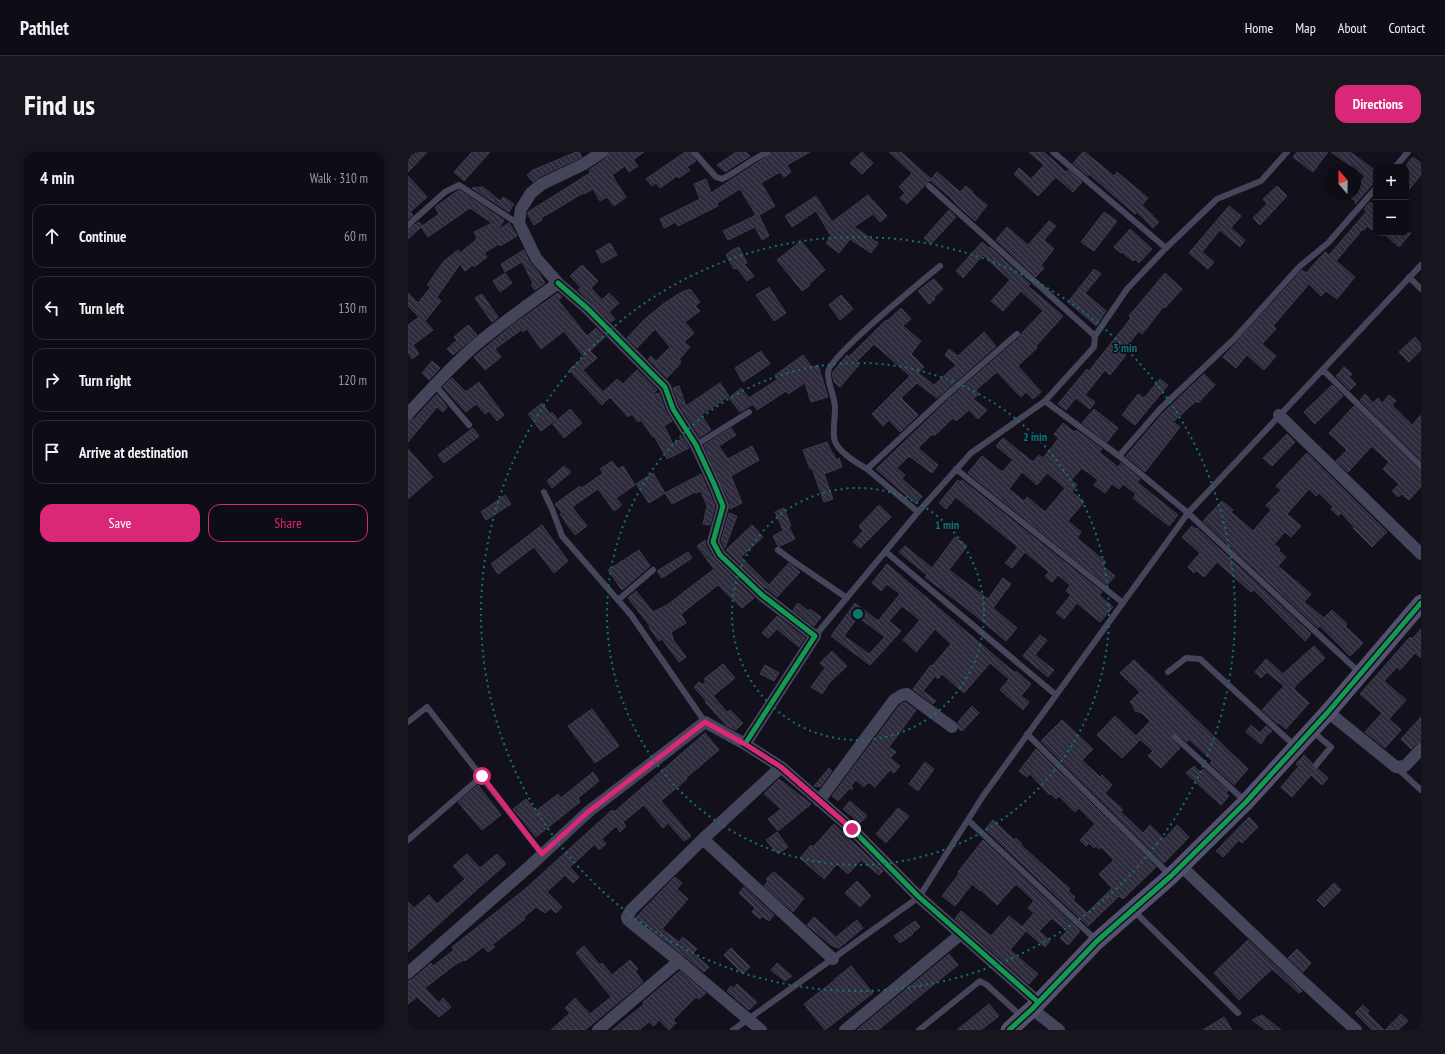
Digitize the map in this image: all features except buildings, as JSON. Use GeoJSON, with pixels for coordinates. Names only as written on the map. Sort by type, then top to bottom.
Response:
{"type":"FeatureCollection","features":[{"type":"Feature","properties":{"kind":"street"},"geometry":{"type":"LineString","coordinates":[[602,152],[584,164],[542,184],[531,193],[521,209],[519,223],[536,258],[558,283],[588,309],[665,387],[673,409],[696,445],[723,506],[713,542],[720,556],[762,595],[815,636],[745,744]]}},
{"type":"Feature","properties":{"kind":"street"},"geometry":{"type":"LineString","coordinates":[[408,414],[476,345],[516,312],[558,283]]}},
{"type":"Feature","properties":{"kind":"street"},"geometry":{"type":"LineString","coordinates":[[1279,415],[1421,554]]}},
{"type":"Feature","properties":{"kind":"street"},"geometry":{"type":"LineString","coordinates":[[1009,1030],[1031,1010],[1097,941],[1176,871],[1246,802],[1312,731],[1421,603]]}},
{"type":"Feature","properties":{"kind":"street"},"geometry":{"type":"LineString","coordinates":[[819,801],[894,700],[900,696],[908,694],[952,727]]}},
{"type":"Feature","properties":{"kind":"street"},"geometry":{"type":"LineString","coordinates":[[1328,712],[1396,767],[1405,766],[1421,749]]}},
{"type":"Feature","properties":{"kind":"street"},"geometry":{"type":"LineString","coordinates":[[408,973],[588,812],[705,722],[745,744],[781,767],[852,829],[919,897],[961,934],[1031,1010],[1059,1030]]}},
{"type":"Feature","properties":{"kind":"street"},"geometry":{"type":"LineString","coordinates":[[761,1030],[747,1020],[679,961],[628,920],[627,917],[631,910],[703,839],[781,767]]}},
{"type":"Feature","properties":{"kind":"street"},"geometry":{"type":"LineString","coordinates":[[703,839],[833,959]]}},
{"type":"Feature","properties":{"kind":"street"},"geometry":{"type":"LineString","coordinates":[[1176,871],[1356,1030]]}},
{"type":"Feature","properties":{"kind":"street"},"geometry":{"type":"LineString","coordinates":[[845,1030],[961,934]]}},
{"type":"Feature","properties":{"kind":"street"},"geometry":{"type":"LineString","coordinates":[[598,1030],[679,961]]}},
{"type":"Feature","properties":{"kind":"lane"},"geometry":{"type":"LineString","coordinates":[[694,152],[716,177],[722,179],[729,176],[758,156],[768,152]]}},
{"type":"Feature","properties":{"kind":"lane"},"geometry":{"type":"LineString","coordinates":[[1053,152],[1166,248]]}},
{"type":"Feature","properties":{"kind":"lane"},"geometry":{"type":"LineString","coordinates":[[815,636],[918,512],[971,453],[1045,401],[1094,347],[1095,336],[1127,289],[1166,248],[1217,199],[1261,181],[1287,152]]}},
{"type":"Feature","properties":{"kind":"lane"},"geometry":{"type":"LineString","coordinates":[[1398,164],[1408,152]]}},
{"type":"Feature","properties":{"kind":"lane"},"geometry":{"type":"LineString","coordinates":[[408,224],[445,192],[459,185],[519,223]]}},
{"type":"Feature","properties":{"kind":"lane"},"geometry":{"type":"LineString","coordinates":[[929,186],[1095,336]]}},
{"type":"Feature","properties":{"kind":"lane"},"geometry":{"type":"LineString","coordinates":[[1119,456],[1160,409],[1234,340],[1299,267],[1328,243],[1373,191]]}},
{"type":"Feature","properties":{"kind":"lane"},"geometry":{"type":"LineString","coordinates":[[733,1030],[919,897],[982,796],[1188,513],[1421,264]]}},
{"type":"Feature","properties":{"kind":"lane"},"geometry":{"type":"LineString","coordinates":[[918,512],[867,469],[850,458],[834,440],[835,402],[827,373],[838,356],[887,310],[940,266]]}},
{"type":"Feature","properties":{"kind":"lane"},"geometry":{"type":"LineString","coordinates":[[1409,277],[1421,289]]}},
{"type":"Feature","properties":{"kind":"lane"},"geometry":{"type":"LineString","coordinates":[[867,469],[949,393],[1017,334]]}},
{"type":"Feature","properties":{"kind":"lane"},"geometry":{"type":"LineString","coordinates":[[1323,370],[1421,466]]}},
{"type":"Feature","properties":{"kind":"lane"},"geometry":{"type":"LineString","coordinates":[[435,385],[469,425]]}},
{"type":"Feature","properties":{"kind":"lane"},"geometry":{"type":"LineString","coordinates":[[1045,401],[1119,456],[1188,513],[1361,673]]}},
{"type":"Feature","properties":{"kind":"lane"},"geometry":{"type":"LineString","coordinates":[[696,445],[749,412]]}},
{"type":"Feature","properties":{"kind":"lane"},"geometry":{"type":"LineString","coordinates":[[956,469],[1123,603]]}},
{"type":"Feature","properties":{"kind":"lane"},"geometry":{"type":"LineString","coordinates":[[544,492],[562,536],[631,615],[705,722]]}},
{"type":"Feature","properties":{"kind":"lane"},"geometry":{"type":"LineString","coordinates":[[778,550],[793,562],[847,598]]}},
{"type":"Feature","properties":{"kind":"lane"},"geometry":{"type":"LineString","coordinates":[[886,552],[1056,695]]}},
{"type":"Feature","properties":{"kind":"lane"},"geometry":{"type":"LineString","coordinates":[[618,600],[653,570]]}},
{"type":"Feature","properties":{"kind":"lane"},"geometry":{"type":"LineString","coordinates":[[1168,672],[1186,658],[1200,659],[1296,747]]}},
{"type":"Feature","properties":{"kind":"lane"},"geometry":{"type":"LineString","coordinates":[[408,722],[427,707],[542,854]]}},
{"type":"Feature","properties":{"kind":"lane"},"geometry":{"type":"LineString","coordinates":[[1312,731],[1331,747],[1316,765]]}},
{"type":"Feature","properties":{"kind":"lane"},"geometry":{"type":"LineString","coordinates":[[1027,734],[1176,871]]}},
{"type":"Feature","properties":{"kind":"lane"},"geometry":{"type":"LineString","coordinates":[[1175,736],[1246,802]]}},
{"type":"Feature","properties":{"kind":"lane"},"geometry":{"type":"LineString","coordinates":[[1396,767],[1421,790]]}},
{"type":"Feature","properties":{"kind":"lane"},"geometry":{"type":"LineString","coordinates":[[408,840],[482,776]]}},
{"type":"Feature","properties":{"kind":"lane"},"geometry":{"type":"LineString","coordinates":[[968,820],[1097,941]]}},
{"type":"Feature","properties":{"kind":"lane"},"geometry":{"type":"LineString","coordinates":[[1132,909],[1238,1013]]}},
{"type":"Feature","properties":{"kind":"lane"},"geometry":{"type":"LineString","coordinates":[[919,1030],[980,981],[1031,1010]]}},
{"type":"Feature","properties":{"kind":"cycle path"},"geometry":{"type":"LineString","coordinates":[[558,283],[588,309],[665,387],[673,409],[696,445],[723,506],[713,542],[720,555],[762,595],[815,636],[745,744],[781,767],[852,829],[919,897],[1038,1002]]}},
{"type":"Feature","properties":{"kind":"cycle path"},"geometry":{"type":"LineString","coordinates":[[1009,1030],[1032,1009],[1097,941],[1171,876],[1246,802],[1328,712],[1421,603]]}},
{"type":"Feature","properties":{"kind":"route"},"geometry":{"type":"LineString","coordinates":[[482,776],[542,854],[588,812],[705,722],[745,744],[781,767],[852,829]]}}]}
